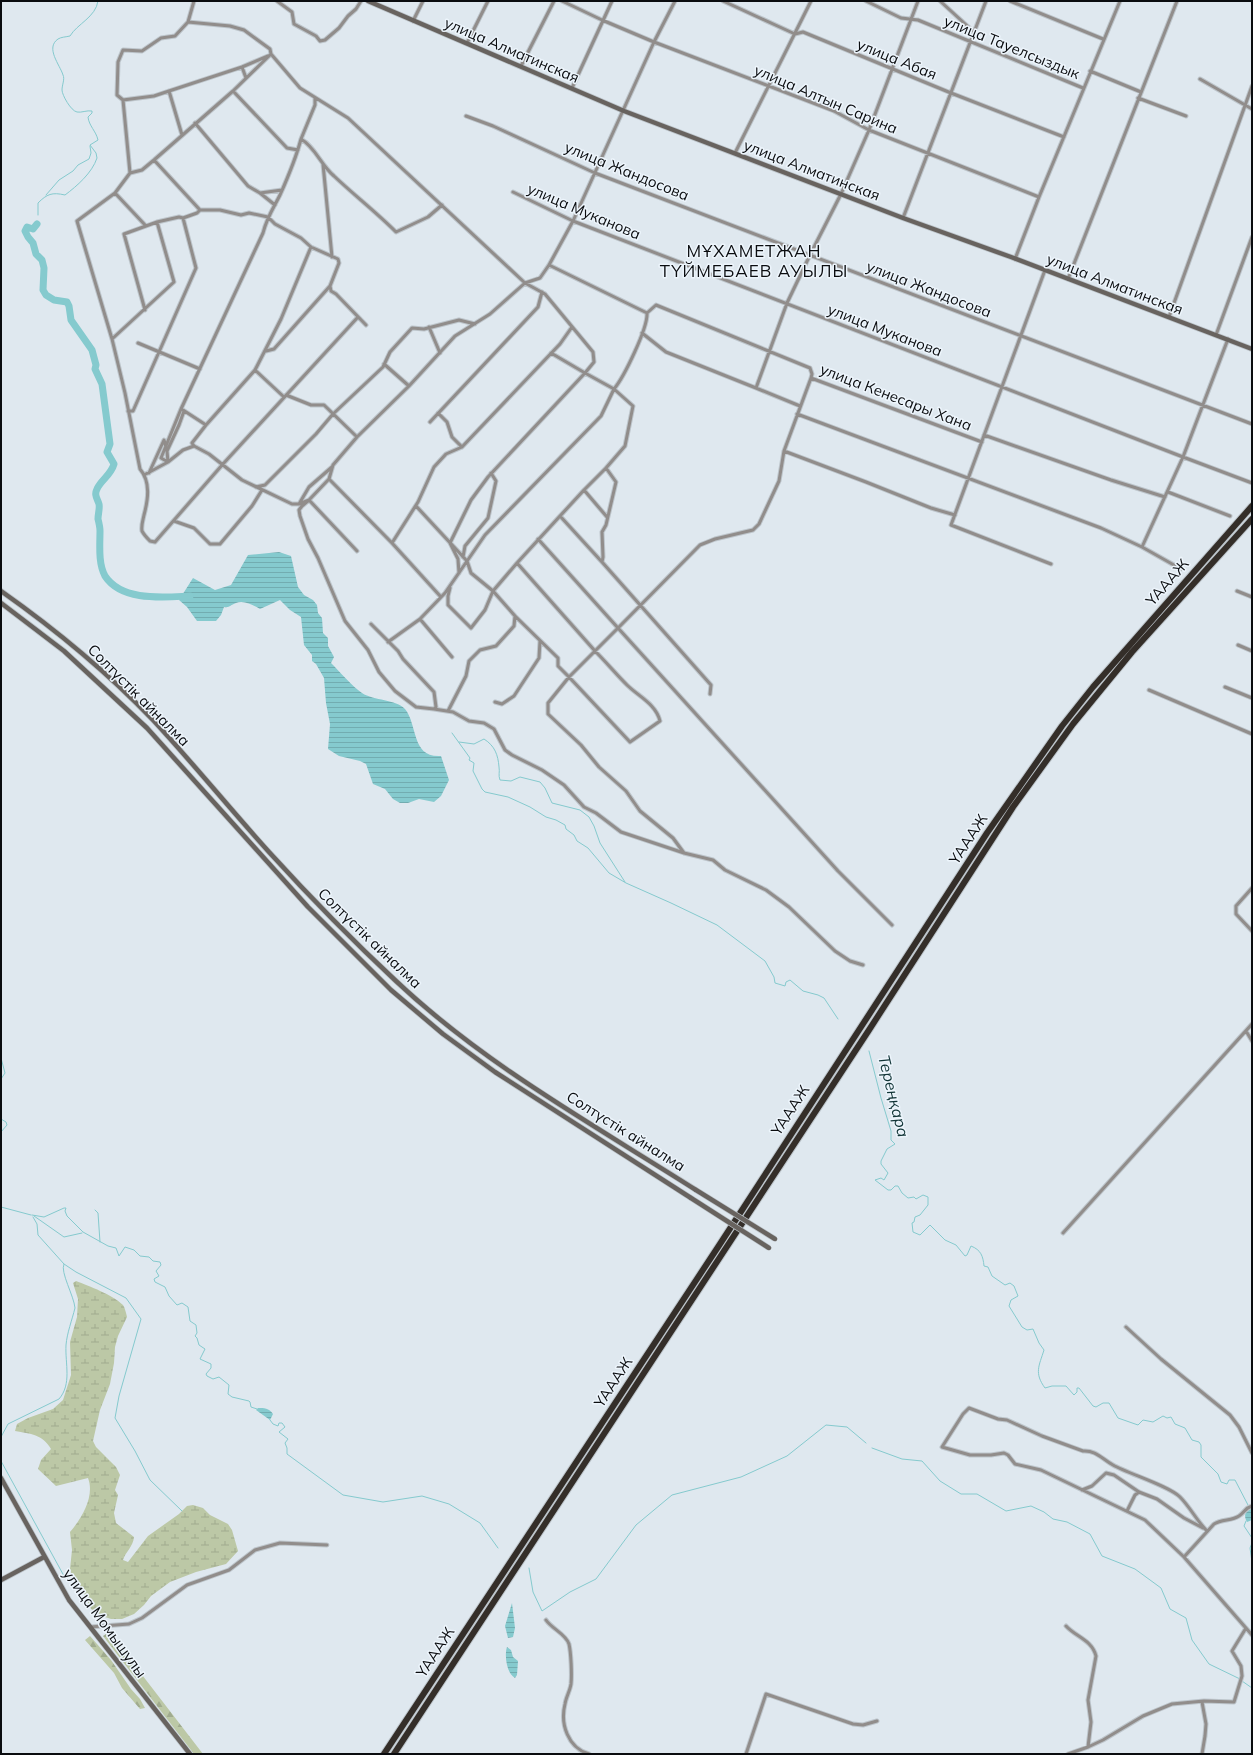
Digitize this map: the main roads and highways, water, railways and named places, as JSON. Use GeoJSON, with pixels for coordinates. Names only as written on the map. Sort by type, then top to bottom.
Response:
{"type":"FeatureCollection","features":[{"type":"Feature","properties":{"kind":"highway","name":"ҮАААЖ"},"geometry":{"type":"LineString","coordinates":[[384,1754],[715,1251],[987,833],[1062,726],[1093,687],[1252,506]]}},
{"type":"Feature","properties":{"kind":"highway","name":"ҮАААЖ"},"geometry":{"type":"LineString","coordinates":[[394,1754],[869,1030],[1013,807],[1073,724],[1132,652],[1252,519]]}},
{"type":"Feature","properties":{"kind":"water"},"geometry":{"type":"Polygon","coordinates":[[[279,552],[291,556],[298,587],[304,595],[313,600],[317,605],[318,613],[322,618],[323,633],[328,638],[328,646],[334,657],[331,663],[362,693],[367,696],[396,703],[405,709],[412,723],[420,746],[425,752],[431,755],[441,756],[449,780],[441,796],[434,802],[419,799],[408,803],[400,803],[393,799],[385,789],[373,784],[366,764],[339,756],[328,749],[330,724],[326,703],[324,678],[316,664],[312,661],[312,655],[304,645],[301,617],[290,610],[280,600],[260,609],[239,602],[229,607],[224,607],[221,615],[216,621],[197,621],[187,607],[179,600],[193,578],[215,590],[231,585],[248,555],[279,552]]]}},
{"type":"Feature","properties":{"kind":"water"},"geometry":{"type":"Polygon","coordinates":[[[258,1408],[266,1409],[273,1414],[270,1420],[256,1410],[258,1408]]]}},
{"type":"Feature","properties":{"kind":"water"},"geometry":{"type":"Polygon","coordinates":[[[1252,1508],[1252,1520],[1247,1522],[1245,1517],[1246,1511],[1247,1509],[1252,1508]]]}},
{"type":"Feature","properties":{"kind":"water"},"geometry":{"type":"Polygon","coordinates":[[[512,1603],[515,1628],[513,1637],[508,1638],[505,1626],[512,1603]]]}},
{"type":"Feature","properties":{"kind":"water"},"geometry":{"type":"Polygon","coordinates":[[[507,1647],[511,1650],[513,1657],[518,1661],[517,1675],[515,1678],[508,1669],[506,1655],[507,1647]]]}},
{"type":"Feature","properties":{"kind":"waterway","name":"Тереңқара"},"geometry":{"type":"LineString","coordinates":[[38,215],[38,203],[50,194],[65,195],[88,174],[97,158],[96,153],[90,145],[98,140],[88,117],[92,111],[77,112],[72,109],[67,102],[62,90],[64,77],[54,57],[53,47],[54,43],[58,39],[70,36],[94,12],[98,1]]}},
{"type":"Feature","properties":{"kind":"waterway"},"geometry":{"type":"LineString","coordinates":[[46,195],[59,180],[73,171],[78,165],[89,159],[91,153],[90,146]]}},
{"type":"Feature","properties":{"kind":"waterway","name":"Тереңқара"},"geometry":{"type":"LineString","coordinates":[[37,224],[33,229],[27,227],[25,231],[33,243],[36,254],[42,260],[44,268],[43,290],[46,295],[54,300],[67,302],[71,320],[92,350],[96,365],[95,369],[102,384],[110,444],[107,452],[114,464],[113,468],[99,486],[96,493],[99,506],[98,519],[100,530],[101,565],[105,576],[112,584],[133,594],[156,597],[190,596]]}},
{"type":"Feature","properties":{"kind":"waterway","name":"Тереңқара"},"geometry":{"type":"LineString","coordinates":[[452,733],[470,758],[469,760],[474,763],[473,771],[485,792],[508,797],[565,825],[566,829],[574,835],[577,841],[588,848],[609,873],[626,883],[717,925],[765,961],[774,977],[775,983],[785,986],[786,982],[790,980],[803,991],[824,998],[838,1019]]}},
{"type":"Feature","properties":{"kind":"waterway"},"geometry":{"type":"LineString","coordinates":[[459,742],[474,744],[484,739],[491,745],[497,755],[500,780],[511,781],[520,777],[540,782],[545,788],[552,803],[580,810],[589,817],[600,843],[625,882]]}},
{"type":"Feature","properties":{"kind":"waterway","name":"Тереңқара"},"geometry":{"type":"LineString","coordinates":[[869,1051],[891,1131],[891,1140],[895,1144],[887,1149],[881,1161],[881,1164],[888,1173],[884,1180],[881,1178],[875,1180],[888,1190],[898,1186],[902,1193],[908,1198],[914,1197],[916,1199],[923,1195],[928,1197],[928,1205],[920,1215],[915,1217],[914,1222],[912,1223],[913,1232],[920,1235],[930,1225],[945,1240],[956,1245],[965,1256],[967,1255],[971,1246],[977,1249],[981,1254],[984,1266],[988,1267],[992,1276],[1005,1285],[1010,1283],[1014,1286],[1018,1296],[1011,1300],[1009,1306],[1022,1327],[1027,1330],[1033,1329],[1044,1350],[1038,1369],[1040,1378],[1045,1388],[1052,1386],[1066,1386],[1074,1395],[1077,1392],[1077,1388],[1079,1388],[1093,1406],[1096,1407],[1103,1403],[1109,1403],[1118,1418],[1138,1425],[1143,1420],[1153,1422],[1163,1416],[1167,1418],[1171,1417],[1175,1424],[1185,1428],[1192,1440],[1199,1442],[1201,1445],[1201,1457],[1218,1474],[1221,1482],[1227,1484],[1229,1480],[1235,1480],[1248,1505]]}},
{"type":"Feature","properties":{"kind":"waterway"},"geometry":{"type":"LineString","coordinates":[[1,1058],[5,1073],[1,1079]]}},
{"type":"Feature","properties":{"kind":"waterway"},"geometry":{"type":"LineString","coordinates":[[1,1119],[6,1122],[7,1125],[1,1132]]}},
{"type":"Feature","properties":{"kind":"waterway"},"geometry":{"type":"LineString","coordinates":[[1,1207],[31,1215]]}},
{"type":"Feature","properties":{"kind":"waterway"},"geometry":{"type":"LineString","coordinates":[[32,1215],[44,1217],[66,1208],[65,1211],[67,1216],[83,1232],[108,1246],[116,1248],[119,1256],[125,1247],[134,1250],[140,1256],[149,1257],[153,1261],[160,1262],[161,1265],[156,1271],[159,1276],[154,1279],[155,1282],[165,1287],[169,1296],[177,1305],[182,1303],[188,1307],[190,1321],[196,1325],[197,1333],[195,1336],[199,1345],[205,1349],[200,1359],[211,1364],[211,1368],[206,1374],[207,1376],[213,1379],[219,1377],[229,1385],[228,1394],[232,1397],[249,1401],[251,1407],[257,1409]]}},
{"type":"Feature","properties":{"kind":"waterway"},"geometry":{"type":"LineString","coordinates":[[95,1210],[98,1213],[100,1242]]}},
{"type":"Feature","properties":{"kind":"waterway"},"geometry":{"type":"LineString","coordinates":[[34,1216],[64,1237],[82,1233]]}},
{"type":"Feature","properties":{"kind":"waterway"},"geometry":{"type":"LineString","coordinates":[[1,1437],[8,1424],[59,1399],[63,1393],[67,1380],[66,1345],[68,1331],[75,1308],[74,1303],[65,1278],[63,1268],[64,1264],[38,1235],[37,1224],[33,1217]]}},
{"type":"Feature","properties":{"kind":"waterway"},"geometry":{"type":"LineString","coordinates":[[64,1264],[76,1272],[126,1298],[141,1319],[119,1396],[115,1418],[150,1480],[182,1511]]}},
{"type":"Feature","properties":{"kind":"waterway"},"geometry":{"type":"LineString","coordinates":[[270,1420],[273,1424],[278,1426],[279,1423],[282,1423],[285,1427],[279,1432],[288,1439],[285,1443],[287,1454],[343,1495],[383,1502],[422,1496],[449,1504],[480,1523],[498,1548]]}},
{"type":"Feature","properties":{"kind":"waterway"},"geometry":{"type":"LineString","coordinates":[[529,1568],[533,1592],[542,1611],[570,1592],[596,1579],[636,1525],[672,1495],[741,1477],[787,1456],[826,1425],[847,1427],[866,1443]]}},
{"type":"Feature","properties":{"kind":"waterway"},"geometry":{"type":"LineString","coordinates":[[872,1448],[902,1459],[922,1461],[940,1481],[961,1494],[977,1494],[1006,1511],[1031,1506],[1044,1512],[1053,1519],[1067,1522],[1090,1534],[1102,1556],[1135,1569],[1161,1588],[1170,1609],[1186,1618],[1192,1640],[1209,1664],[1240,1679]]}},
{"type":"Feature","properties":{"kind":"waterway"},"geometry":{"type":"LineString","coordinates":[[1,1461],[64,1576]]}},
{"type":"Feature","properties":{"kind":"waterway","name":"Тереңқара"},"geometry":{"type":"LineString","coordinates":[[1246,1521],[1244,1526],[1252,1538]]}},
{"type":"Feature","properties":{"kind":"waterway","name":"Тереңқара"},"geometry":{"type":"LineString","coordinates":[[1252,1543],[1250,1548],[1252,1562]]}},
{"type":"Feature","properties":{"kind":"waterway"},"geometry":{"type":"LineString","coordinates":[[1242,1681],[1252,1688]]}},
{"type":"Feature","properties":{"kind":"district","name":"МҰХАМЕТЖАН ТҮЙМЕБАЕВ АУЫЛЫ"},"geometry":{"type":"Point","coordinates":[754,260]}}]}
